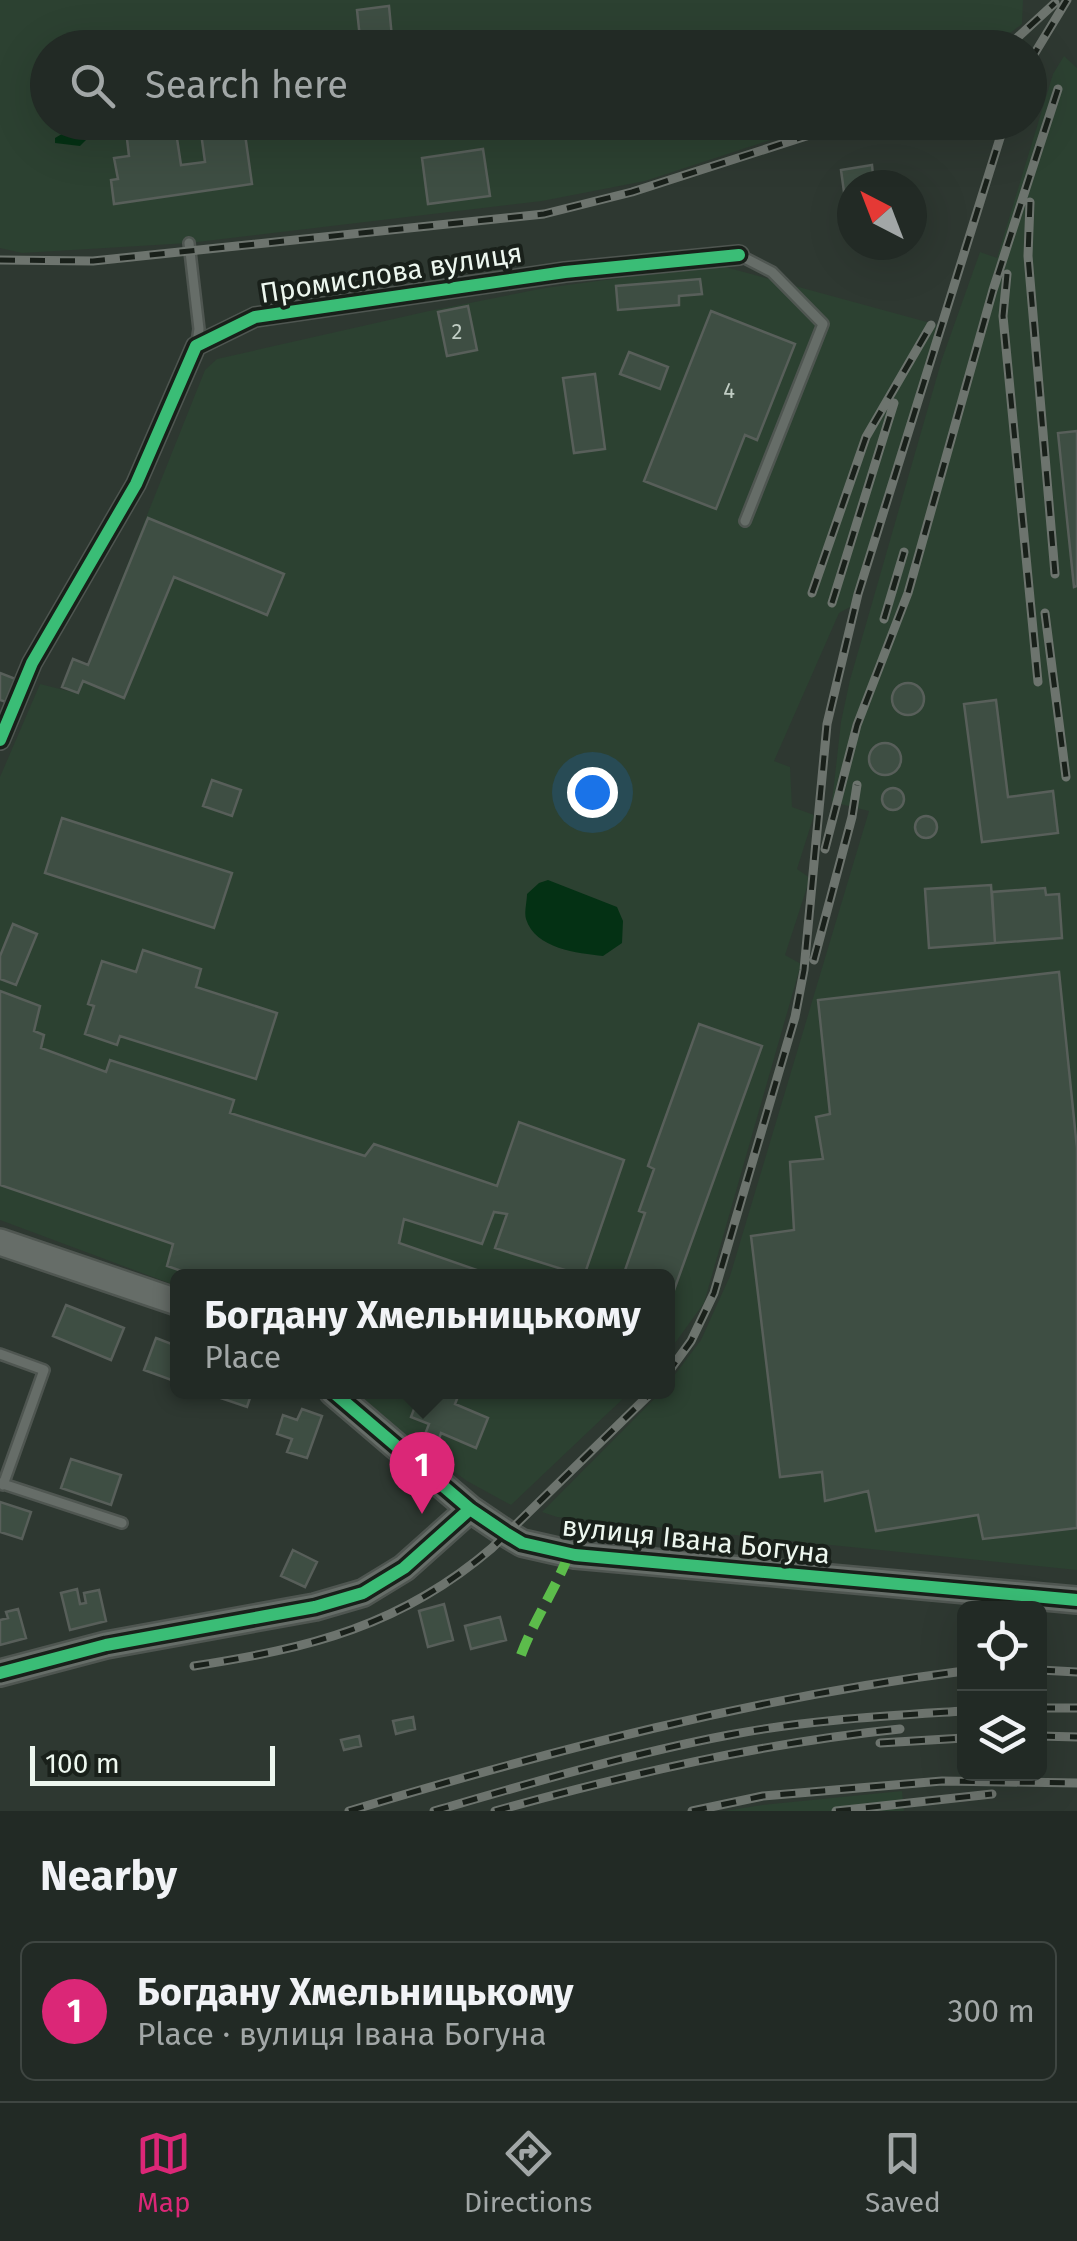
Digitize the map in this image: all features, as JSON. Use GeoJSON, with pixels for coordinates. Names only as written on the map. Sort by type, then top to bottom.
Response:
{"type":"FeatureCollection","features":[{"type":"Feature","properties":{"kind":"street","name":"Промислова вулиця"},"geometry":{"type":"LineString","coordinates":[[196,346],[255,316],[566,272],[739,255]]}},
{"type":"Feature","properties":{"kind":"street"},"geometry":{"type":"LineString","coordinates":[[0,740],[32,662],[136,484],[196,346]]}},
{"type":"Feature","properties":{"kind":"street"},"geometry":{"type":"LineString","coordinates":[[0,1242],[170,1300]]}},
{"type":"Feature","properties":{"kind":"street","name":"вулиця Івана Богуна"},"geometry":{"type":"LineString","coordinates":[[341,1399],[470,1509],[522,1543],[574,1555],[1077,1600]]}},
{"type":"Feature","properties":{"kind":"street"},"geometry":{"type":"LineString","coordinates":[[0,1673],[106,1645],[363,1594],[404,1568],[470,1509]]}},
{"type":"Feature","properties":{"kind":"lane"},"geometry":{"type":"LineString","coordinates":[[189,244],[199,329],[196,346]]}},
{"type":"Feature","properties":{"kind":"lane"},"geometry":{"type":"LineString","coordinates":[[739,255],[772,272],[823,324],[746,521]]}},
{"type":"Feature","properties":{"kind":"lane"},"geometry":{"type":"LineString","coordinates":[[0,1354],[44,1370],[2,1484],[122,1524]]}},
{"type":"Feature","properties":{"kind":"shaded area"},"geometry":{"type":"Polygon","coordinates":[[[0,0],[1023,0],[1022,24],[1014,30],[30,30],[30,140],[770,140],[645,181],[542,201],[189,243],[22,253],[0,248],[0,0]]]}},
{"type":"Feature","properties":{"kind":"shaded area"},"geometry":{"type":"Polygon","coordinates":[[[1064,56],[1077,68],[1077,1570],[557,1517],[542,1512],[654,1399],[675,1399],[675,1374],[701,1340],[730,1276],[869,811],[832,802],[850,680],[942,359],[980,252],[997,258],[1033,140],[1047,140],[1047,94],[1064,56]]]}},
{"type":"Feature","properties":{"kind":"shaded area"},"geometry":{"type":"Polygon","coordinates":[[[55,140],[86,140],[80,146],[55,140]]]}},
{"type":"Feature","properties":{"kind":"shaded area"},"geometry":{"type":"Polygon","coordinates":[[[718,265],[938,325],[850,607],[839,613],[774,761],[790,767],[792,807],[814,815],[797,869],[810,878],[785,955],[801,964],[704,1303],[675,1343],[675,1269],[170,1269],[170,1283],[0,1220],[0,777],[40,684],[76,693],[205,370],[217,359],[545,288],[718,265]]]}},
{"type":"Feature","properties":{"kind":"shaded area"},"geometry":{"type":"Polygon","coordinates":[[[548,880],[617,907],[623,921],[622,943],[603,956],[558,948],[538,937],[526,919],[527,894],[548,880]]]}},
{"type":"Feature","properties":{"kind":"shaded area"},"geometry":{"type":"Polygon","coordinates":[[[364,1399],[623,1399],[511,1505],[467,1481],[364,1399]]]}},
{"type":"Feature","properties":{"kind":"shaded area"},"geometry":{"type":"Polygon","coordinates":[[[902,1791],[904,1811],[725,1811],[762,1805],[902,1791]]]}},
{"type":"Feature","properties":{"kind":"building"},"geometry":{"type":"Polygon","coordinates":[[[389,6],[391,30],[359,30],[357,10],[389,6]]]}},
{"type":"Feature","properties":{"kind":"building"},"geometry":{"type":"Polygon","coordinates":[[[127,140],[177,140],[181,165],[205,162],[202,140],[246,140],[252,184],[114,204],[111,180],[118,179],[114,158],[129,156],[127,140]]]}},
{"type":"Feature","properties":{"kind":"building"},"geometry":{"type":"Polygon","coordinates":[[[483,149],[490,196],[428,204],[422,158],[483,149]]]}},
{"type":"Feature","properties":{"kind":"building"},"geometry":{"type":"Polygon","coordinates":[[[872,165],[872,170],[841,170],[872,165]]]}},
{"type":"Feature","properties":{"kind":"building"},"geometry":{"type":"Polygon","coordinates":[[[700,279],[702,294],[679,296],[679,305],[618,310],[616,286],[700,279]]]}},
{"type":"Feature","properties":{"kind":"building"},"geometry":{"type":"Polygon","coordinates":[[[468,306],[477,350],[447,356],[438,312],[468,306]]]}},
{"type":"Feature","properties":{"kind":"building"},"geometry":{"type":"Polygon","coordinates":[[[711,311],[795,344],[757,440],[745,435],[716,509],[644,481],[711,311]]]}},
{"type":"Feature","properties":{"kind":"building"},"geometry":{"type":"Polygon","coordinates":[[[629,352],[668,367],[660,389],[620,374],[629,352]]]}},
{"type":"Feature","properties":{"kind":"building"},"geometry":{"type":"Polygon","coordinates":[[[595,374],[605,449],[574,453],[563,378],[595,374]]]}},
{"type":"Feature","properties":{"kind":"building"},"geometry":{"type":"Polygon","coordinates":[[[1077,431],[1077,586],[1074,587],[1058,433],[1077,431]]]}},
{"type":"Feature","properties":{"kind":"building"},"geometry":{"type":"Polygon","coordinates":[[[148,518],[284,574],[267,615],[174,577],[124,698],[83,681],[78,693],[62,687],[73,659],[88,665],[148,518]]]}},
{"type":"Feature","properties":{"kind":"building"},"geometry":{"type":"Polygon","coordinates":[[[0,673],[18,680],[9,703],[0,700],[0,673]]]}},
{"type":"Feature","properties":{"kind":"building"},"geometry":{"type":"Polygon","coordinates":[[[908,683],[919,688],[924,699],[919,710],[908,715],[897,710],[892,699],[897,688],[908,683]]]}},
{"type":"Feature","properties":{"kind":"building"},"geometry":{"type":"Polygon","coordinates":[[[996,700],[1008,797],[1053,791],[1058,833],[982,842],[964,704],[996,700]]]}},
{"type":"Feature","properties":{"kind":"building"},"geometry":{"type":"Polygon","coordinates":[[[885,743],[896,748],[901,759],[896,770],[885,775],[874,770],[869,759],[874,748],[885,743]]]}},
{"type":"Feature","properties":{"kind":"building"},"geometry":{"type":"Polygon","coordinates":[[[212,780],[241,790],[232,816],[203,806],[212,780]]]}},
{"type":"Feature","properties":{"kind":"building"},"geometry":{"type":"Polygon","coordinates":[[[893,788],[901,791],[901,807],[893,810],[885,807],[882,799],[885,791],[893,788]]]}},
{"type":"Feature","properties":{"kind":"building"},"geometry":{"type":"Polygon","coordinates":[[[926,816],[934,819],[934,835],[926,838],[918,835],[915,827],[918,819],[926,816]]]}},
{"type":"Feature","properties":{"kind":"building"},"geometry":{"type":"Polygon","coordinates":[[[62,818],[232,873],[214,928],[45,873],[62,818]]]}},
{"type":"Feature","properties":{"kind":"building"},"geometry":{"type":"Polygon","coordinates":[[[991,885],[995,943],[929,948],[925,889],[991,885]]]}},
{"type":"Feature","properties":{"kind":"building"},"geometry":{"type":"Polygon","coordinates":[[[1045,888],[1046,895],[1059,894],[1062,938],[995,943],[992,892],[1045,888]]]}},
{"type":"Feature","properties":{"kind":"building"},"geometry":{"type":"Polygon","coordinates":[[[13,924],[37,934],[16,985],[0,979],[0,956],[13,924]]]}},
{"type":"Feature","properties":{"kind":"building"},"geometry":{"type":"Polygon","coordinates":[[[143,950],[201,969],[196,987],[277,1013],[256,1079],[120,1036],[117,1045],[85,1034],[94,1006],[88,1004],[102,961],[136,972],[143,950]]]}},
{"type":"Feature","properties":{"kind":"building"},"geometry":{"type":"Polygon","coordinates":[[[1059,972],[1077,1148],[1077,1528],[983,1539],[978,1515],[876,1531],[868,1491],[825,1501],[822,1472],[780,1477],[751,1236],[794,1230],[790,1162],[823,1159],[816,1117],[830,1114],[818,1000],[1059,972]]]}},
{"type":"Feature","properties":{"kind":"building"},"geometry":{"type":"Polygon","coordinates":[[[0,991],[40,1006],[34,1031],[44,1035],[41,1048],[106,1072],[110,1060],[234,1100],[230,1113],[365,1156],[374,1144],[497,1186],[519,1122],[624,1160],[586,1269],[562,1269],[495,1248],[507,1214],[494,1212],[482,1244],[404,1219],[399,1243],[474,1269],[176,1269],[167,1266],[173,1244],[0,1185],[0,991]]]}},
{"type":"Feature","properties":{"kind":"building"},"geometry":{"type":"Polygon","coordinates":[[[699,1024],[762,1046],[675,1287],[675,1269],[625,1269],[645,1213],[639,1211],[654,1169],[648,1166],[699,1024]]]}},
{"type":"Feature","properties":{"kind":"building"},"geometry":{"type":"Polygon","coordinates":[[[66,1305],[124,1328],[111,1360],[53,1336],[66,1305]]]}},
{"type":"Feature","properties":{"kind":"building"},"geometry":{"type":"Polygon","coordinates":[[[156,1338],[170,1343],[170,1379],[144,1370],[156,1338]]]}},
{"type":"Feature","properties":{"kind":"building"},"geometry":{"type":"Polygon","coordinates":[[[224,1399],[250,1399],[247,1407],[224,1399]]]}},
{"type":"Feature","properties":{"kind":"building"},"geometry":{"type":"Polygon","coordinates":[[[418,1399],[457,1399],[455,1404],[488,1418],[476,1448],[441,1433],[438,1442],[424,1437],[429,1424],[411,1417],[418,1399]]]}},
{"type":"Feature","properties":{"kind":"building"},"geometry":{"type":"Polygon","coordinates":[[[302,1409],[322,1416],[307,1458],[287,1452],[292,1439],[277,1434],[283,1415],[297,1420],[302,1409]]]}},
{"type":"Feature","properties":{"kind":"building"},"geometry":{"type":"Polygon","coordinates":[[[71,1459],[121,1475],[111,1505],[61,1488],[71,1459]]]}},
{"type":"Feature","properties":{"kind":"building"},"geometry":{"type":"Polygon","coordinates":[[[0,1502],[31,1512],[22,1539],[0,1532],[0,1502]]]}},
{"type":"Feature","properties":{"kind":"building"},"geometry":{"type":"Polygon","coordinates":[[[293,1550],[317,1562],[305,1587],[281,1576],[293,1550]]]}},
{"type":"Feature","properties":{"kind":"building"},"geometry":{"type":"Polygon","coordinates":[[[77,1589],[80,1604],[86,1603],[84,1593],[99,1590],[106,1621],[70,1630],[61,1593],[77,1589]]]}},
{"type":"Feature","properties":{"kind":"building"},"geometry":{"type":"Polygon","coordinates":[[[444,1604],[453,1640],[428,1647],[419,1611],[444,1604]]]}},
{"type":"Feature","properties":{"kind":"building"},"geometry":{"type":"Polygon","coordinates":[[[18,1609],[26,1638],[0,1645],[0,1620],[8,1618],[6,1612],[18,1609]]]}},
{"type":"Feature","properties":{"kind":"building"},"geometry":{"type":"Polygon","coordinates":[[[500,1617],[506,1640],[471,1649],[465,1626],[500,1617]]]}},
{"type":"Feature","properties":{"kind":"building"},"geometry":{"type":"Polygon","coordinates":[[[413,1717],[415,1729],[396,1734],[393,1721],[413,1717]]]}},
{"type":"Feature","properties":{"kind":"building"},"geometry":{"type":"Polygon","coordinates":[[[359,1736],[361,1746],[344,1750],[341,1740],[359,1736]]]}},
{"type":"Feature","properties":{"kind":"railway"},"geometry":{"type":"LineString","coordinates":[[1047,33],[1067,0]]}},
{"type":"Feature","properties":{"kind":"railway"},"geometry":{"type":"LineString","coordinates":[[1026,30],[1055,3]]}},
{"type":"Feature","properties":{"kind":"railway"},"geometry":{"type":"LineString","coordinates":[[1047,123],[1058,89]]}},
{"type":"Feature","properties":{"kind":"railway"},"geometry":{"type":"LineString","coordinates":[[0,260],[93,261],[544,214],[632,192],[794,140]]}},
{"type":"Feature","properties":{"kind":"railway"},"geometry":{"type":"LineString","coordinates":[[675,1363],[691,1341],[714,1293],[795,1017],[804,970],[827,724],[858,594],[999,140]]}},
{"type":"Feature","properties":{"kind":"railway"},"geometry":{"type":"LineString","coordinates":[[825,849],[857,725],[908,593],[993,290],[1042,140]]}},
{"type":"Feature","properties":{"kind":"railway"},"geometry":{"type":"LineString","coordinates":[[1030,202],[1028,256],[1055,574]]}},
{"type":"Feature","properties":{"kind":"railway"},"geometry":{"type":"LineString","coordinates":[[1007,274],[1003,316],[1038,682]]}},
{"type":"Feature","properties":{"kind":"railway"},"geometry":{"type":"LineString","coordinates":[[812,593],[866,437],[931,325]]}},
{"type":"Feature","properties":{"kind":"railway"},"geometry":{"type":"LineString","coordinates":[[832,603],[894,403]]}},
{"type":"Feature","properties":{"kind":"railway"},"geometry":{"type":"LineString","coordinates":[[884,619],[904,552]]}},
{"type":"Feature","properties":{"kind":"railway"},"geometry":{"type":"LineString","coordinates":[[1045,613],[1066,777]]}},
{"type":"Feature","properties":{"kind":"railway"},"geometry":{"type":"LineString","coordinates":[[814,960],[857,785]]}},
{"type":"Feature","properties":{"kind":"railway"},"geometry":{"type":"LineString","coordinates":[[194,1666],[277,1651],[352,1630],[423,1597],[492,1548],[645,1399]]}},
{"type":"Feature","properties":{"kind":"railway"},"geometry":{"type":"LineString","coordinates":[[1047,1670],[1077,1672]]}},
{"type":"Feature","properties":{"kind":"railway"},"geometry":{"type":"LineString","coordinates":[[349,1811],[654,1728],[807,1696],[957,1672]]}},
{"type":"Feature","properties":{"kind":"railway"},"geometry":{"type":"LineString","coordinates":[[1047,1708],[1077,1708]]}},
{"type":"Feature","properties":{"kind":"railway"},"geometry":{"type":"LineString","coordinates":[[434,1811],[617,1760],[729,1735],[817,1722],[957,1711]]}},
{"type":"Feature","properties":{"kind":"railway"},"geometry":{"type":"LineString","coordinates":[[495,1811],[696,1761],[900,1729]]}},
{"type":"Feature","properties":{"kind":"railway"},"geometry":{"type":"LineString","coordinates":[[1047,1736],[1077,1737]]}},
{"type":"Feature","properties":{"kind":"railway"},"geometry":{"type":"LineString","coordinates":[[880,1743],[957,1738]]}},
{"type":"Feature","properties":{"kind":"railway"},"geometry":{"type":"LineString","coordinates":[[692,1811],[763,1796],[942,1781],[1077,1783]]}},
{"type":"Feature","properties":{"kind":"railway"},"geometry":{"type":"LineString","coordinates":[[836,1811],[992,1794]]}},
{"type":"Feature","properties":{"kind":"marked path"},"geometry":{"type":"LineString","coordinates":[[521,1655],[569,1554]]}},
{"type":"Feature","properties":{"kind":"cycle path"},"geometry":{"type":"LineString","coordinates":[[0,740],[32,663],[136,484],[196,346],[255,317],[565,272],[739,255]]}},
{"type":"Feature","properties":{"kind":"cycle path"},"geometry":{"type":"LineString","coordinates":[[341,1399],[470,1509],[522,1543],[575,1555],[1077,1600]]}},
{"type":"Feature","properties":{"kind":"cycle path"},"geometry":{"type":"LineString","coordinates":[[0,1673],[106,1645],[315,1607],[363,1593],[404,1568],[470,1509]]}},
{"type":"Feature","properties":{"kind":"place","name":"Богдану Хмельницькому"},"geometry":{"type":"Point","coordinates":[422,1514]}}]}
